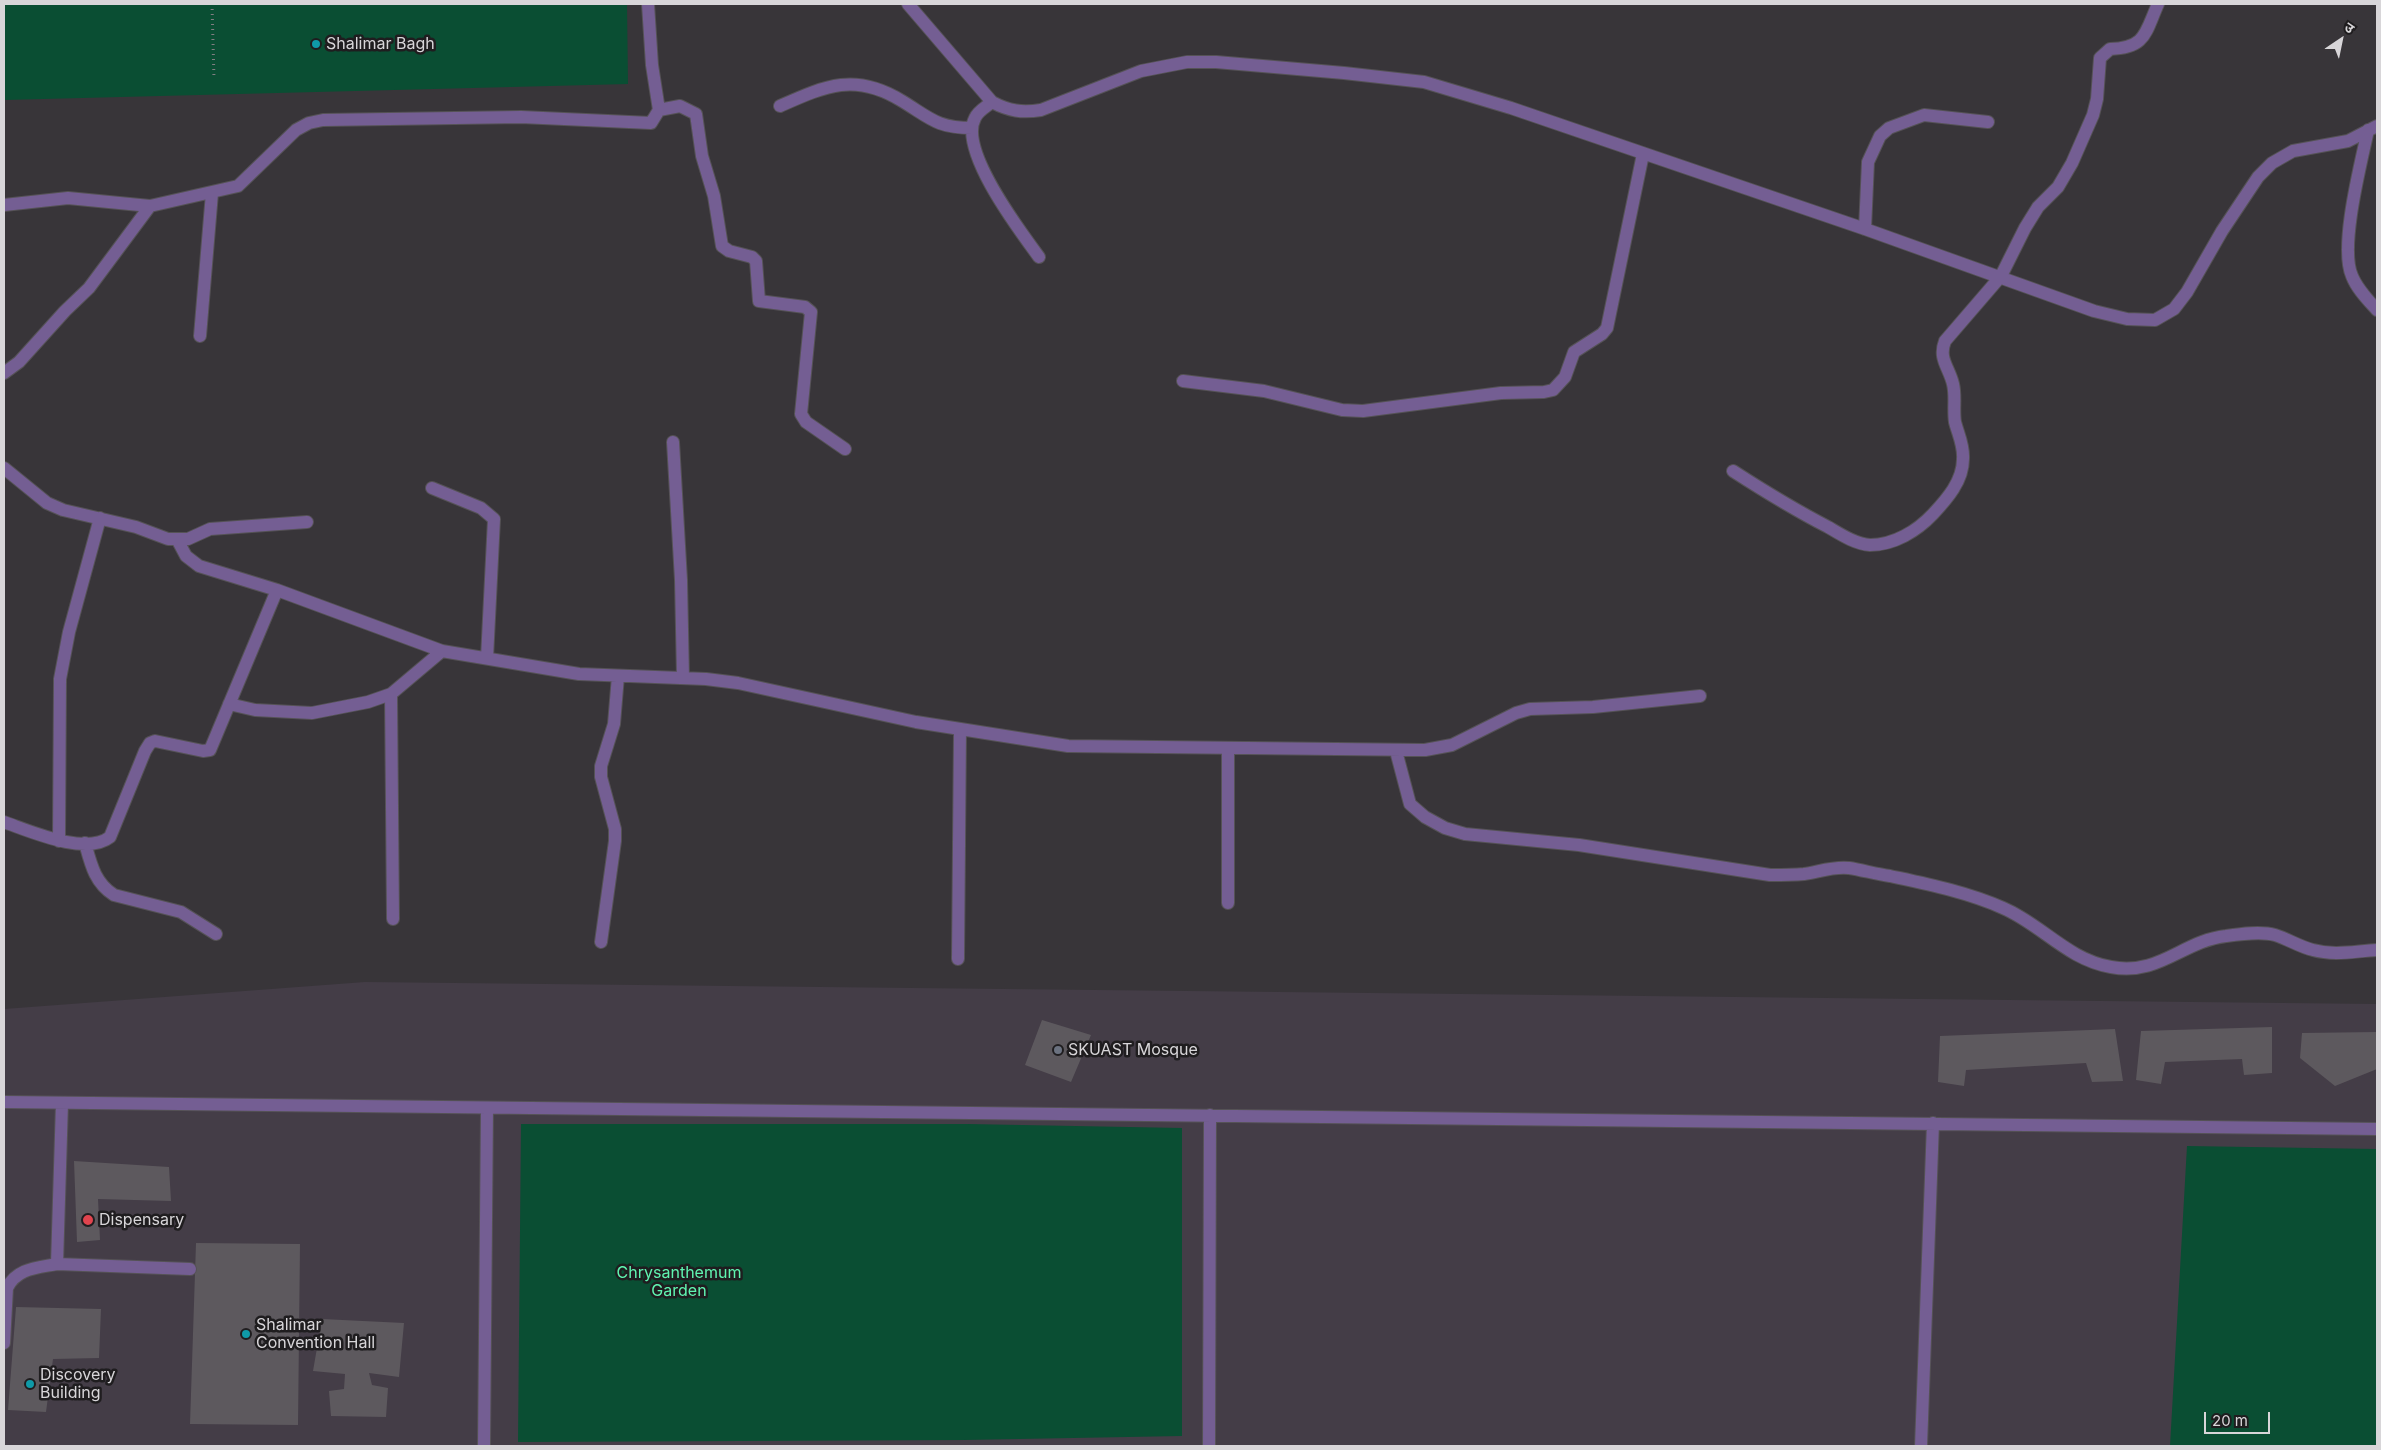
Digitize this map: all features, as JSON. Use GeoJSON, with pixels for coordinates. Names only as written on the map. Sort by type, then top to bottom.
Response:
{"type":"FeatureCollection","features":[{"type":"Feature","properties":{"kind":"street"},"geometry":{"type":"LineString","coordinates":[[4,205],[68,198],[150,206],[230,189],[244,183],[296,130],[309,123],[323,120],[521,118],[651,122],[659,110],[652,65],[648,4]]}},
{"type":"Feature","properties":{"kind":"street"},"geometry":{"type":"LineString","coordinates":[[908,4],[992,102],[1010,111],[1026,112],[1041,110],[1150,69],[1187,62],[1226,62],[1424,82],[1510,108],[1865,229],[2001,276],[2094,311],[2128,319],[2155,320],[2179,304],[2232,215],[2258,177],[2272,164],[2293,151],[2348,141],[2373,128]]}},
{"type":"Feature","properties":{"kind":"street"},"geometry":{"type":"LineString","coordinates":[[1733,471],[1776,499],[1850,539],[1869,545],[1908,535],[1928,519],[1946,500],[1962,470],[1962,445],[1955,421],[1954,389],[1942,357],[1942,350],[1950,334],[2001,276],[2034,214],[2058,188],[2088,130],[2097,99],[2100,58],[2110,49],[2125,49],[2135,45],[2146,32],[2158,4]]}},
{"type":"Feature","properties":{"kind":"street"},"geometry":{"type":"LineString","coordinates":[[780,106],[819,88],[849,84],[884,91],[945,126],[972,128]]}},
{"type":"Feature","properties":{"kind":"street"},"geometry":{"type":"LineString","coordinates":[[992,102],[978,113],[972,128],[975,151],[999,200],[1039,257]]}},
{"type":"Feature","properties":{"kind":"street"},"geometry":{"type":"LineString","coordinates":[[659,110],[680,106],[696,114],[702,156],[715,202],[722,246],[729,251],[756,261],[759,301],[804,307],[810,310],[801,414],[806,422],[845,449]]}},
{"type":"Feature","properties":{"kind":"street"},"geometry":{"type":"LineString","coordinates":[[1865,229],[1868,162],[1880,136],[1889,128],[1924,115],[1988,122]]}},
{"type":"Feature","properties":{"kind":"street"},"geometry":{"type":"LineString","coordinates":[[2373,128],[2354,197],[2348,249],[2351,274],[2357,286],[2377,310]]}},
{"type":"Feature","properties":{"kind":"street"},"geometry":{"type":"LineString","coordinates":[[1183,382],[1264,391],[1342,410],[1364,411],[1501,394],[1553,390],[1565,377],[1574,352],[1602,334],[1606,328],[1643,154]]}},
{"type":"Feature","properties":{"kind":"street"},"geometry":{"type":"LineString","coordinates":[[200,336],[212,192]]}},
{"type":"Feature","properties":{"kind":"street"},"geometry":{"type":"LineString","coordinates":[[4,372],[19,362],[65,310],[89,288],[150,206]]}},
{"type":"Feature","properties":{"kind":"street"},"geometry":{"type":"LineString","coordinates":[[673,442],[681,580],[683,678]]}},
{"type":"Feature","properties":{"kind":"street"},"geometry":{"type":"LineString","coordinates":[[4,468],[47,503],[63,510],[100,518],[178,541],[210,529],[307,522]]}},
{"type":"Feature","properties":{"kind":"street"},"geometry":{"type":"LineString","coordinates":[[432,488],[480,508],[494,519],[487,658]]}},
{"type":"Feature","properties":{"kind":"street"},"geometry":{"type":"LineString","coordinates":[[59,841],[60,679],[69,632],[100,518]]}},
{"type":"Feature","properties":{"kind":"street"},"geometry":{"type":"LineString","coordinates":[[178,541],[192,562],[276,590],[442,651],[579,674],[683,678],[738,683],[960,729],[1068,746],[1425,750],[1452,745],[1516,713],[1530,709],[1593,707],[1700,696]]}},
{"type":"Feature","properties":{"kind":"street"},"geometry":{"type":"LineString","coordinates":[[4,822],[59,841],[86,843],[105,841],[110,837],[147,746],[156,741],[203,751],[210,750],[276,590]]}},
{"type":"Feature","properties":{"kind":"street"},"geometry":{"type":"LineString","coordinates":[[229,704],[255,710],[312,713],[368,702],[391,694],[442,651]]}},
{"type":"Feature","properties":{"kind":"street"},"geometry":{"type":"LineString","coordinates":[[601,942],[615,842],[615,829],[601,778],[601,766],[614,724],[618,676]]}},
{"type":"Feature","properties":{"kind":"street"},"geometry":{"type":"LineString","coordinates":[[391,694],[393,919]]}},
{"type":"Feature","properties":{"kind":"street"},"geometry":{"type":"LineString","coordinates":[[958,959],[960,729]]}},
{"type":"Feature","properties":{"kind":"street"},"geometry":{"type":"LineString","coordinates":[[1228,748],[1228,903]]}},
{"type":"Feature","properties":{"kind":"street"},"geometry":{"type":"LineString","coordinates":[[1396,751],[1410,804],[1425,817],[1445,828],[1458,832],[1579,845],[1770,874],[1792,875],[1848,868],[1974,897],[2018,915],[2071,952],[2091,962],[2113,968],[2138,969],[2164,962],[2197,943],[2225,936],[2267,933],[2312,950],[2327,953],[2343,954],[2377,950]]}},
{"type":"Feature","properties":{"kind":"street"},"geometry":{"type":"LineString","coordinates":[[86,843],[94,873],[106,890],[114,895],[181,912],[216,934]]}},
{"type":"Feature","properties":{"kind":"street"},"geometry":{"type":"LineString","coordinates":[[4,1102],[2377,1129]]}},
{"type":"Feature","properties":{"kind":"street"},"geometry":{"type":"LineString","coordinates":[[57,1264],[62,1103]]}},
{"type":"Feature","properties":{"kind":"street"},"geometry":{"type":"LineString","coordinates":[[484,1446],[487,1108]]}},
{"type":"Feature","properties":{"kind":"street"},"geometry":{"type":"LineString","coordinates":[[1208,1446],[1210,1115]]}},
{"type":"Feature","properties":{"kind":"street"},"geometry":{"type":"LineString","coordinates":[[1921,1446],[1932,1123]]}},
{"type":"Feature","properties":{"kind":"street"},"geometry":{"type":"LineString","coordinates":[[4,1343],[7,1288],[11,1281],[24,1270],[57,1264],[190,1269]]}},
{"type":"Feature","properties":{"kind":"path"},"geometry":{"type":"LineString","coordinates":[[212,4],[214,79]]}},
{"type":"Feature","properties":{"kind":"shaded area"},"geometry":{"type":"Polygon","coordinates":[[[365,982],[2377,1004],[2377,1446],[4,1446],[4,1009],[365,982]]]}},
{"type":"Feature","properties":{"kind":"green space","name":"Shalimar Bagh"},"geometry":{"type":"Polygon","coordinates":[[[4,4],[627,4],[628,84],[4,100],[4,4]]]}},
{"type":"Feature","properties":{"kind":"green space","name":"Chrysanthemum Garden"},"geometry":{"type":"Polygon","coordinates":[[[521,1124],[968,1124],[1182,1128],[1182,1436],[964,1440],[518,1442],[521,1124]]]}},
{"type":"Feature","properties":{"kind":"green space"},"geometry":{"type":"Polygon","coordinates":[[[2187,1146],[2377,1149],[2377,1446],[2170,1446],[2187,1146]]]}},
{"type":"Feature","properties":{"kind":"building","name":"SKUAST Mosque"},"geometry":{"type":"Polygon","coordinates":[[[1042,1020],[1091,1035],[1071,1082],[1025,1065],[1042,1020]]]}},
{"type":"Feature","properties":{"kind":"building"},"geometry":{"type":"Polygon","coordinates":[[[2272,1027],[2272,1073],[2244,1075],[2242,1059],[2165,1062],[2161,1084],[2136,1080],[2141,1031],[2272,1027]]]}},
{"type":"Feature","properties":{"kind":"building"},"geometry":{"type":"Polygon","coordinates":[[[2115,1029],[2123,1081],[2092,1082],[2086,1063],[1966,1070],[1964,1086],[1938,1082],[1940,1036],[2115,1029]]]}},
{"type":"Feature","properties":{"kind":"building"},"geometry":{"type":"Polygon","coordinates":[[[2377,1032],[2377,1069],[2335,1086],[2300,1058],[2302,1033],[2377,1032]]]}},
{"type":"Feature","properties":{"kind":"building","name":"Dispensary"},"geometry":{"type":"Polygon","coordinates":[[[74,1161],[169,1167],[171,1201],[98,1199],[100,1240],[77,1242],[74,1161]]]}},
{"type":"Feature","properties":{"kind":"building","name":"Shalimar Convention Hall"},"geometry":{"type":"Polygon","coordinates":[[[196,1243],[300,1244],[298,1425],[190,1424],[196,1243]]]}},
{"type":"Feature","properties":{"kind":"building","name":"Discovery Building"},"geometry":{"type":"Polygon","coordinates":[[[16,1307],[101,1309],[99,1358],[53,1359],[46,1412],[8,1410],[16,1307]]]}},
{"type":"Feature","properties":{"kind":"building"},"geometry":{"type":"Polygon","coordinates":[[[322,1319],[404,1323],[399,1377],[369,1373],[372,1385],[388,1388],[386,1417],[331,1416],[329,1391],[344,1389],[345,1374],[313,1371],[322,1319]]]}},
{"type":"Feature","properties":{"kind":"place","name":"Shalimar Bagh"},"geometry":{"type":"Point","coordinates":[316,44]}},
{"type":"Feature","properties":{"kind":"place","name":"SKUAST Mosque"},"geometry":{"type":"Point","coordinates":[1058,1050]}},
{"type":"Feature","properties":{"kind":"place","name":"Dispensary"},"geometry":{"type":"Point","coordinates":[88,1220]}},
{"type":"Feature","properties":{"kind":"place","name":"Shalimar Convention Hall"},"geometry":{"type":"Point","coordinates":[246,1334]}},
{"type":"Feature","properties":{"kind":"place","name":"Discovery Building"},"geometry":{"type":"Point","coordinates":[30,1384]}}]}
